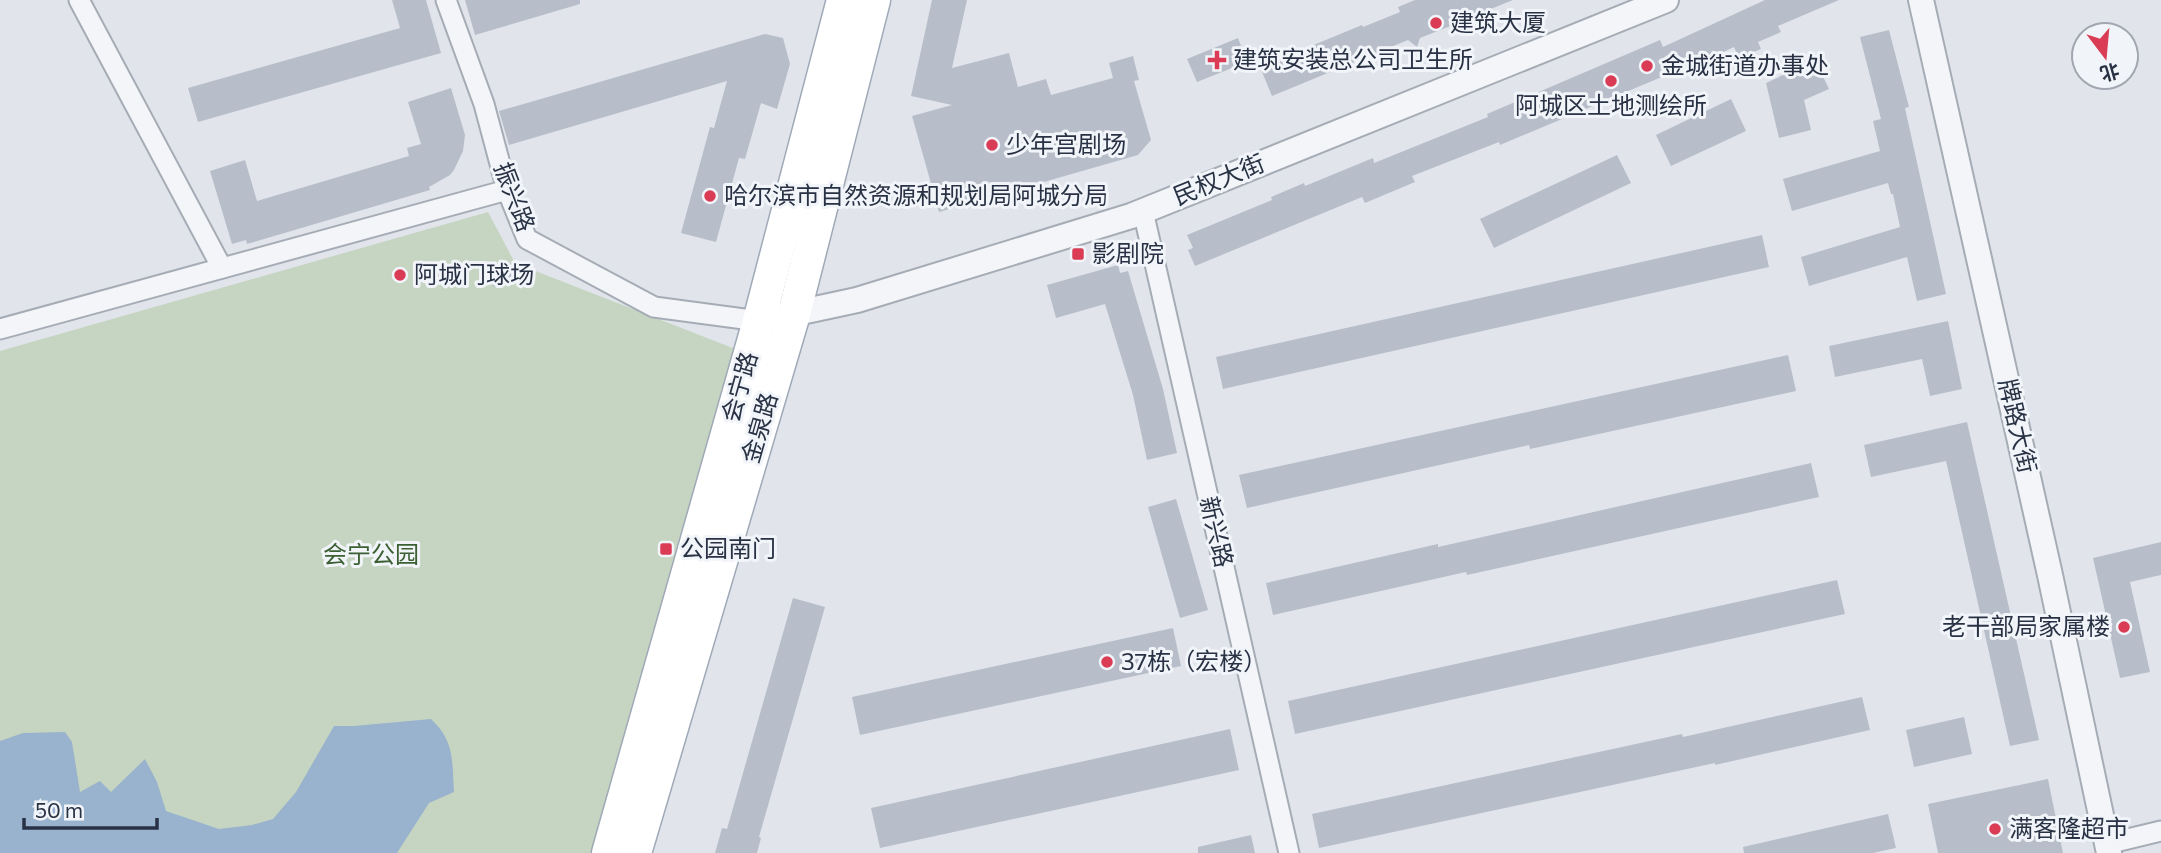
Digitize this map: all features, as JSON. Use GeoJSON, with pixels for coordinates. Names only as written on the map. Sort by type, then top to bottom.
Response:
{"type":"FeatureCollection","features":[{"type":"Feature","properties":{"kind":"main road","name":"会宁路"},"geometry":{"type":"LineString","coordinates":[[608,853],[759,321],[844,0]]}},
{"type":"Feature","properties":{"kind":"main road","name":"金泉路"},"geometry":{"type":"LineString","coordinates":[[635,853],[794,314],[874,0]]}},
{"type":"Feature","properties":{"kind":"street"},"geometry":{"type":"LineString","coordinates":[[79,0],[222,268]]}},
{"type":"Feature","properties":{"kind":"street","name":"振兴路"},"geometry":{"type":"LineString","coordinates":[[446,0],[484,104],[508,190],[527,239],[654,307],[759,321]]}},
{"type":"Feature","properties":{"kind":"street","name":"民权大街"},"geometry":{"type":"LineString","coordinates":[[759,321],[856,300],[1143,211],[1666,0]]}},
{"type":"Feature","properties":{"kind":"street","name":"牌路大街"},"geometry":{"type":"LineString","coordinates":[[1921,0],[2050,575],[2108,848]]}},
{"type":"Feature","properties":{"kind":"street"},"geometry":{"type":"LineString","coordinates":[[0,329],[508,190]]}},
{"type":"Feature","properties":{"kind":"street","name":"新兴路"},"geometry":{"type":"LineString","coordinates":[[1143,211],[1289,853]]}},
{"type":"Feature","properties":{"kind":"street"},"geometry":{"type":"LineString","coordinates":[[2108,848],[2161,831]]}},
{"type":"Feature","properties":{"kind":"green space","name":"会宁公园"},"geometry":{"type":"Polygon","coordinates":[[[488,212],[515,263],[743,352],[593,853],[0,853],[0,351],[488,212]]]}},
{"type":"Feature","properties":{"kind":"water"},"geometry":{"type":"Polygon","coordinates":[[[431,719],[444,735],[451,752],[454,792],[429,803],[397,853],[0,853],[0,741],[23,733],[65,732],[72,742],[80,792],[100,781],[111,792],[145,759],[157,782],[166,811],[219,829],[273,819],[296,792],[334,726],[431,719]]]}},
{"type":"Feature","properties":{"kind":"building"},"geometry":{"type":"Polygon","coordinates":[[[392,0],[426,0],[441,53],[198,122],[188,88],[400,28],[392,0]]]}},
{"type":"Feature","properties":{"kind":"building"},"geometry":{"type":"Polygon","coordinates":[[[465,0],[580,0],[580,4],[475,35],[465,0]]]}},
{"type":"Feature","properties":{"kind":"building"},"geometry":{"type":"Polygon","coordinates":[[[932,0],[967,0],[952,68],[1009,53],[1018,87],[1046,79],[1051,95],[1113,78],[1109,63],[1133,56],[1139,80],[1134,81],[1151,140],[1138,155],[939,212],[912,116],[952,105],[911,96],[932,0]]]}},
{"type":"Feature","properties":{"kind":"building"},"geometry":{"type":"Polygon","coordinates":[[[1415,0],[1513,0],[1476,15],[1472,21],[1460,26],[1453,25],[1420,38],[1417,47],[1408,40],[1272,96],[1260,67],[1400,12],[1398,7],[1415,0]]]}},
{"type":"Feature","properties":{"kind":"building"},"geometry":{"type":"Polygon","coordinates":[[[1765,0],[1839,0],[1778,26],[1781,32],[1758,42],[1761,49],[1739,58],[1734,47],[1706,60],[1704,55],[1664,76],[1500,145],[1499,142],[1412,176],[1415,182],[1365,203],[1362,197],[1195,266],[1188,250],[1193,248],[1187,235],[1272,200],[1271,197],[1304,183],[1305,186],[1373,158],[1374,163],[1488,117],[1487,114],[1660,40],[1663,47],[1765,0]]]}},
{"type":"Feature","properties":{"kind":"building"},"geometry":{"type":"Polygon","coordinates":[[[1889,30],[1909,107],[1905,108],[1946,294],[1917,301],[1907,257],[1809,286],[1801,257],[1900,227],[1888,183],[1792,211],[1783,179],[1880,151],[1873,121],[1881,119],[1860,37],[1889,30]]]}},
{"type":"Feature","properties":{"kind":"building"},"geometry":{"type":"Polygon","coordinates":[[[765,34],[783,38],[790,64],[777,109],[761,103],[745,159],[739,158],[716,242],[681,233],[710,127],[714,128],[727,81],[509,145],[499,111],[765,34]]]}},
{"type":"Feature","properties":{"kind":"building","name":"建筑安装总公司卫生所"},"geometry":{"type":"Polygon","coordinates":[[[1238,38],[1247,62],[1197,82],[1187,59],[1238,38]]]}},
{"type":"Feature","properties":{"kind":"building"},"geometry":{"type":"Polygon","coordinates":[[[1815,60],[1829,89],[1804,100],[1811,130],[1779,138],[1766,83],[1815,60]]]}},
{"type":"Feature","properties":{"kind":"building"},"geometry":{"type":"Polygon","coordinates":[[[451,88],[465,135],[463,151],[450,175],[429,187],[430,190],[247,244],[246,240],[232,244],[210,171],[245,160],[257,201],[409,156],[407,148],[421,144],[408,102],[451,88]]]}},
{"type":"Feature","properties":{"kind":"building"},"geometry":{"type":"Polygon","coordinates":[[[1731,99],[1746,131],[1671,166],[1656,135],[1731,99]]]}},
{"type":"Feature","properties":{"kind":"building"},"geometry":{"type":"Polygon","coordinates":[[[1617,155],[1631,183],[1494,248],[1480,219],[1617,155]]]}},
{"type":"Feature","properties":{"kind":"building"},"geometry":{"type":"Polygon","coordinates":[[[1762,235],[1769,267],[1223,389],[1216,357],[1762,235]]]}},
{"type":"Feature","properties":{"kind":"building"},"geometry":{"type":"Polygon","coordinates":[[[517,262],[517,283],[493,287],[489,267],[517,262]]]}},
{"type":"Feature","properties":{"kind":"building"},"geometry":{"type":"Polygon","coordinates":[[[1118,265],[1120,273],[1128,271],[1163,389],[1177,453],[1147,460],[1133,395],[1105,304],[1056,318],[1047,285],[1118,265]]]}},
{"type":"Feature","properties":{"kind":"building"},"geometry":{"type":"Polygon","coordinates":[[[1948,321],[1962,389],[1930,396],[1922,359],[1835,377],[1829,346],[1948,321]]]}},
{"type":"Feature","properties":{"kind":"building"},"geometry":{"type":"Polygon","coordinates":[[[1788,355],[1796,391],[1530,449],[1529,445],[1247,508],[1239,475],[1788,355]]]}},
{"type":"Feature","properties":{"kind":"building"},"geometry":{"type":"Polygon","coordinates":[[[1967,422],[2039,740],[2010,746],[1946,461],[1871,477],[1864,445],[1967,422]]]}},
{"type":"Feature","properties":{"kind":"building"},"geometry":{"type":"Polygon","coordinates":[[[1811,463],[1819,497],[1273,615],[1266,583],[1811,463]]]}},
{"type":"Feature","properties":{"kind":"building"},"geometry":{"type":"Polygon","coordinates":[[[1176,499],[1208,610],[1180,618],[1148,507],[1176,499]]]}},
{"type":"Feature","properties":{"kind":"building","name":"老干部局家属楼"},"geometry":{"type":"Polygon","coordinates":[[[2161,542],[2161,575],[2130,582],[2150,672],[2120,678],[2093,558],[2161,542]]]}},
{"type":"Feature","properties":{"kind":"building"},"geometry":{"type":"Polygon","coordinates":[[[1837,580],[1845,614],[1295,734],[1288,701],[1837,580]]]}},
{"type":"Feature","properties":{"kind":"building"},"geometry":{"type":"Polygon","coordinates":[[[793,598],[825,607],[759,837],[761,838],[757,853],[715,853],[722,828],[727,829],[793,598]]]}},
{"type":"Feature","properties":{"kind":"building"},"geometry":{"type":"Polygon","coordinates":[[[1173,628],[1181,666],[860,735],[852,697],[1173,628]]]}},
{"type":"Feature","properties":{"kind":"building"},"geometry":{"type":"Polygon","coordinates":[[[1862,697],[1870,730],[1319,848],[1312,814],[1862,697]]]}},
{"type":"Feature","properties":{"kind":"building"},"geometry":{"type":"Polygon","coordinates":[[[1964,717],[1972,754],[1914,767],[1906,730],[1964,717]]]}},
{"type":"Feature","properties":{"kind":"building"},"geometry":{"type":"Polygon","coordinates":[[[1230,729],[1239,770],[880,848],[871,808],[1230,729]]]}},
{"type":"Feature","properties":{"kind":"building","name":"满客隆超市"},"geometry":{"type":"Polygon","coordinates":[[[2048,779],[2063,853],[1938,853],[1928,804],[2048,779]]]}},
{"type":"Feature","properties":{"kind":"building"},"geometry":{"type":"Polygon","coordinates":[[[1888,814],[1896,848],[1873,853],[1744,853],[1743,847],[1888,814]]]}},
{"type":"Feature","properties":{"kind":"building"},"geometry":{"type":"Polygon","coordinates":[[[1251,835],[1255,853],[1198,853],[1198,847],[1251,835]]]}},
{"type":"Feature","properties":{"kind":"place","name":"建筑大厦"},"geometry":{"type":"Point","coordinates":[1436,23]}},
{"type":"Feature","properties":{"kind":"place","name":"建筑安装总公司卫生所"},"geometry":{"type":"Point","coordinates":[1217,60]}},
{"type":"Feature","properties":{"kind":"place","name":"金城街道办事处"},"geometry":{"type":"Point","coordinates":[1647,66]}},
{"type":"Feature","properties":{"kind":"place","name":"阿城区土地测绘所"},"geometry":{"type":"Point","coordinates":[1611,81]}},
{"type":"Feature","properties":{"kind":"place","name":"少年宫剧场"},"geometry":{"type":"Point","coordinates":[992,145]}},
{"type":"Feature","properties":{"kind":"place","name":"哈尔滨市自然资源和规划局阿城分局"},"geometry":{"type":"Point","coordinates":[710,196]}},
{"type":"Feature","properties":{"kind":"place","name":"影剧院"},"geometry":{"type":"Point","coordinates":[1078,254]}},
{"type":"Feature","properties":{"kind":"place","name":"阿城门球场"},"geometry":{"type":"Point","coordinates":[400,275]}},
{"type":"Feature","properties":{"kind":"place","name":"公园南门"},"geometry":{"type":"Point","coordinates":[666,549]}},
{"type":"Feature","properties":{"kind":"place","name":"老干部局家属楼"},"geometry":{"type":"Point","coordinates":[2124,627]}},
{"type":"Feature","properties":{"kind":"place","name":"37栋（宏楼）"},"geometry":{"type":"Point","coordinates":[1107,662]}},
{"type":"Feature","properties":{"kind":"place","name":"满客隆超市"},"geometry":{"type":"Point","coordinates":[1995,829]}}]}
